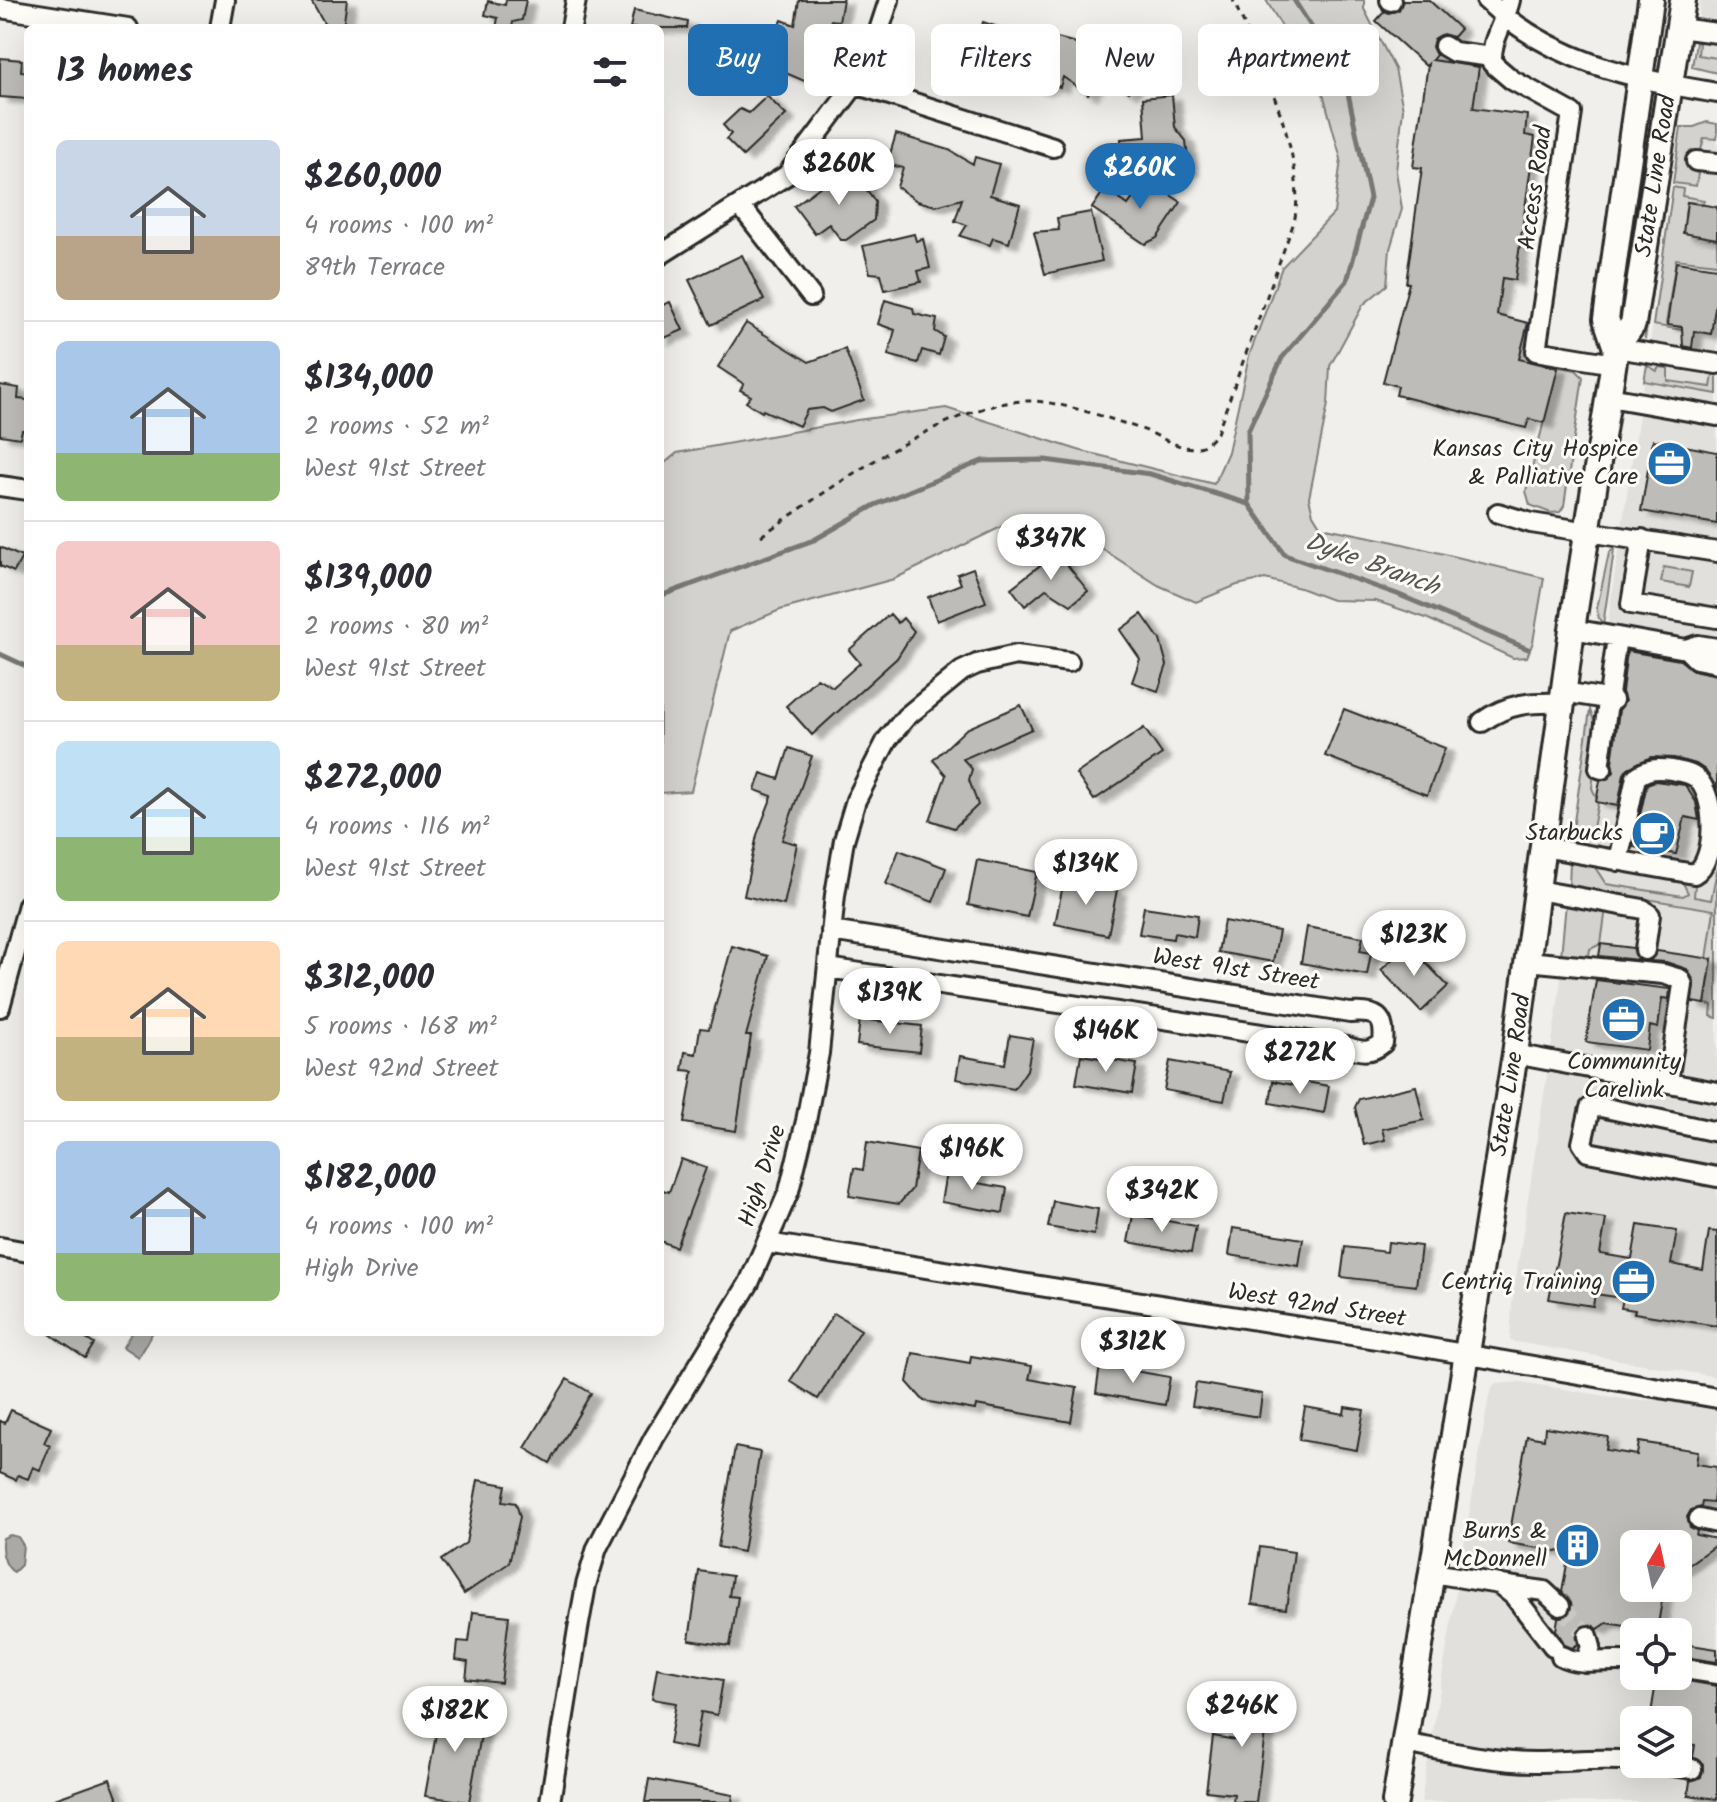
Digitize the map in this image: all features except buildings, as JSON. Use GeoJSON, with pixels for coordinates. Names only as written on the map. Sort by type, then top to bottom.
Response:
{"type":"FeatureCollection","features":[{"type":"Feature","properties":{"kind":"main road","name":"State Line Road"},"geometry":{"type":"LineString","coordinates":[[1615,356],[1606,319],[1651,0]]}},
{"type":"Feature","properties":{"kind":"main road","name":"State Line Road"},"geometry":{"type":"LineString","coordinates":[[1395,1802],[1515,1054],[1586,532],[1615,356],[1633,324],[1683,0]]}},
{"type":"Feature","properties":{"kind":"street"},"geometry":{"type":"LineString","coordinates":[[221,24],[225,0]]}},
{"type":"Feature","properties":{"kind":"street"},"geometry":{"type":"LineString","coordinates":[[572,24],[576,0]]}},
{"type":"Feature","properties":{"kind":"street"},"geometry":{"type":"LineString","coordinates":[[881,24],[889,0]]}},
{"type":"Feature","properties":{"kind":"street"},"geometry":{"type":"LineString","coordinates":[[1486,0],[1506,19],[1544,44],[1575,59],[1670,85],[1717,93]]}},
{"type":"Feature","properties":{"kind":"street"},"geometry":{"type":"LineString","coordinates":[[1444,46],[1454,52],[1492,57],[1491,48],[1506,19],[1510,0]]}},
{"type":"Feature","properties":{"kind":"street"},"geometry":{"type":"LineString","coordinates":[[0,8],[102,24]]}},
{"type":"Feature","properties":{"kind":"street"},"geometry":{"type":"LineString","coordinates":[[1679,28],[1717,33]]}},
{"type":"Feature","properties":{"kind":"street","name":"Access Road"},"geometry":{"type":"LineString","coordinates":[[1492,57],[1492,63],[1512,80],[1572,113],[1531,354],[1615,356],[1717,364]]}},
{"type":"Feature","properties":{"kind":"street"},"geometry":{"type":"LineString","coordinates":[[664,252],[787,175],[846,96]]}},
{"type":"Feature","properties":{"kind":"street"},"geometry":{"type":"LineString","coordinates":[[893,96],[1053,147]]}},
{"type":"Feature","properties":{"kind":"street"},"geometry":{"type":"LineString","coordinates":[[1696,161],[1717,163]]}},
{"type":"Feature","properties":{"kind":"street"},"geometry":{"type":"LineString","coordinates":[[740,205],[811,296]]}},
{"type":"Feature","properties":{"kind":"street"},"geometry":{"type":"LineString","coordinates":[[1609,397],[1717,416]]}},
{"type":"Feature","properties":{"kind":"street"},"geometry":{"type":"LineString","coordinates":[[0,486],[24,489]]}},
{"type":"Feature","properties":{"kind":"street"},"geometry":{"type":"LineString","coordinates":[[1498,513],[1531,523],[1717,552]]}},
{"type":"Feature","properties":{"kind":"street"},"geometry":{"type":"LineString","coordinates":[[1642,539],[1631,604],[1717,618]]}},
{"type":"Feature","properties":{"kind":"street"},"geometry":{"type":"LineString","coordinates":[[1686,649],[1691,614]]}},
{"type":"Feature","properties":{"kind":"street"},"geometry":{"type":"LineString","coordinates":[[1572,629],[1686,649],[1698,645],[1717,648]]}},
{"type":"Feature","properties":{"kind":"street"},"geometry":{"type":"LineString","coordinates":[[1602,769],[1599,768],[1611,700],[1617,637]]}},
{"type":"Feature","properties":{"kind":"street"},"geometry":{"type":"LineString","coordinates":[[1686,649],[1696,659],[1717,663]]}},
{"type":"Feature","properties":{"kind":"street","name":"High Drive"},"geometry":{"type":"LineString","coordinates":[[550,1802],[586,1585],[597,1548],[654,1438],[749,1283],[789,1191],[819,1053],[844,840],[856,800],[878,756],[906,717],[939,687],[977,664],[1016,655],[1069,662]]}},
{"type":"Feature","properties":{"kind":"street"},"geometry":{"type":"LineString","coordinates":[[1482,722],[1496,712],[1517,704],[1563,698],[1611,700]]}},
{"type":"Feature","properties":{"kind":"street"},"geometry":{"type":"LineString","coordinates":[[1543,847],[1618,861],[1694,874],[1706,865],[1714,813],[1711,799],[1697,778],[1658,768],[1651,768],[1636,777],[1618,861]]}},
{"type":"Feature","properties":{"kind":"street"},"geometry":{"type":"LineString","coordinates":[[1537,890],[1643,909],[1650,915],[1645,950]]}},
{"type":"Feature","properties":{"kind":"street"},"geometry":{"type":"LineString","coordinates":[[0,1007],[24,920]]}},
{"type":"Feature","properties":{"kind":"street","name":"West 91st Street"},"geometry":{"type":"LineString","coordinates":[[828,968],[1348,1047],[1362,1052],[1374,1050],[1383,1043],[1385,1028],[1377,1016],[1367,1012],[1350,1013],[831,931]]}},
{"type":"Feature","properties":{"kind":"street"},"geometry":{"type":"LineString","coordinates":[[1527,961],[1663,974],[1680,979],[1683,985],[1668,1082]]}},
{"type":"Feature","properties":{"kind":"street"},"geometry":{"type":"LineString","coordinates":[[1515,1054],[1717,1092]]}},
{"type":"Feature","properties":{"kind":"street"},"geometry":{"type":"LineString","coordinates":[[1717,1132],[1601,1107],[1590,1108],[1582,1143],[1588,1152],[1717,1177]]}},
{"type":"Feature","properties":{"kind":"street","name":"West 92nd Street"},"geometry":{"type":"LineString","coordinates":[[767,1243],[1383,1340],[1717,1398]]}},
{"type":"Feature","properties":{"kind":"street"},"geometry":{"type":"LineString","coordinates":[[0,1247],[24,1251]]}},
{"type":"Feature","properties":{"kind":"street"},"geometry":{"type":"LineString","coordinates":[[1433,1573],[1544,1591],[1560,1606]]}},
{"type":"Feature","properties":{"kind":"street"},"geometry":{"type":"LineString","coordinates":[[1499,1584],[1514,1596],[1557,1651],[1570,1661],[1620,1659]]}},
{"type":"Feature","properties":{"kind":"street"},"geometry":{"type":"LineString","coordinates":[[1585,1662],[1591,1647],[1588,1636]]}},
{"type":"Feature","properties":{"kind":"street"},"geometry":{"type":"LineString","coordinates":[[1692,1670],[1717,1674]]}},
{"type":"Feature","properties":{"kind":"street"},"geometry":{"type":"LineString","coordinates":[[1405,1743],[1521,1761],[1620,1760]]}},
{"type":"Feature","properties":{"kind":"path"},"geometry":{"type":"LineString","coordinates":[[761,536],[840,481],[908,443],[959,417],[1003,404],[1039,401],[1143,430],[1187,448],[1203,446],[1210,441],[1217,433],[1294,222],[1298,192],[1283,124],[1233,0]]}},
{"type":"Feature","properties":{"kind":"shaded area"},"geometry":{"type":"Polygon","coordinates":[[[1266,0],[1364,0],[1364,9],[1372,24],[1280,24],[1266,0]]]}},
{"type":"Feature","properties":{"kind":"shaded area"},"geometry":{"type":"Polygon","coordinates":[[[1700,0],[1717,0],[1717,62],[1697,58],[1700,0]]]}},
{"type":"Feature","properties":{"kind":"shaded area"},"geometry":{"type":"Polygon","coordinates":[[[1379,38],[1395,69],[1403,109],[1396,171],[1402,209],[1390,249],[1387,285],[1363,305],[1330,366],[1328,404],[1309,498],[1313,514],[1321,527],[1544,578],[1533,642],[1527,657],[1513,658],[1426,618],[1376,601],[1332,600],[1265,579],[1237,585],[1196,602],[1158,585],[1062,523],[1032,516],[1001,527],[894,579],[780,610],[730,631],[691,791],[664,793],[664,464],[677,453],[857,420],[946,408],[1078,450],[1214,484],[1228,452],[1249,356],[1282,267],[1334,213],[1341,159],[1323,96],[1379,96],[1379,38]]]}},
{"type":"Feature","properties":{"kind":"shaded area"},"geometry":{"type":"Polygon","coordinates":[[[1696,42],[1699,43],[1698,55],[1717,58],[1717,73],[1692,67],[1696,42]]]}},
{"type":"Feature","properties":{"kind":"shaded area"},"geometry":{"type":"Polygon","coordinates":[[[1707,122],[1717,124],[1717,139],[1704,138],[1701,150],[1697,152],[1694,171],[1698,174],[1696,186],[1673,183],[1681,127],[1694,127],[1707,122]]]}},
{"type":"Feature","properties":{"kind":"shaded area"},"geometry":{"type":"Polygon","coordinates":[[[1676,123],[1677,127],[1645,339],[1672,133],[1676,123]]]}},
{"type":"Feature","properties":{"kind":"shaded area"},"geometry":{"type":"Polygon","coordinates":[[[1717,125],[1717,1377],[1510,1341],[1512,1304],[1557,1009],[1613,585],[1682,134],[1684,129],[1717,125]]]}},
{"type":"Feature","properties":{"kind":"shaded area"},"geometry":{"type":"Polygon","coordinates":[[[1673,187],[1683,189],[1682,196],[1704,200],[1703,203],[1687,202],[1685,216],[1717,239],[1717,264],[1676,259],[1666,324],[1683,327],[1682,330],[1653,325],[1673,187]]]}},
{"type":"Feature","properties":{"kind":"shaded area"},"geometry":{"type":"Polygon","coordinates":[[[1647,365],[1657,371],[1659,367],[1668,368],[1668,381],[1711,387],[1713,375],[1717,375],[1717,394],[1644,381],[1647,365]]]}},
{"type":"Feature","properties":{"kind":"shaded area"},"geometry":{"type":"Polygon","coordinates":[[[1558,367],[1576,370],[1583,377],[1564,506],[1560,512],[1551,513],[1530,505],[1526,491],[1558,367]]]}},
{"type":"Feature","properties":{"kind":"shaded area"},"geometry":{"type":"Polygon","coordinates":[[[1614,548],[1603,625],[1597,608],[1609,553],[1614,548]]]}},
{"type":"Feature","properties":{"kind":"shaded area"},"geometry":{"type":"Polygon","coordinates":[[[1664,567],[1692,572],[1689,587],[1661,582],[1664,567]]]}},
{"type":"Feature","properties":{"kind":"shaded area"},"geometry":{"type":"Polygon","coordinates":[[[1590,710],[1599,733],[1592,788],[1598,802],[1593,828],[1597,835],[1608,831],[1602,841],[1588,839],[1573,829],[1590,710]]]}},
{"type":"Feature","properties":{"kind":"shaded area"},"geometry":{"type":"Polygon","coordinates":[[[1570,862],[1594,866],[1606,884],[1683,896],[1688,893],[1685,882],[1695,884],[1694,897],[1711,900],[1717,870],[1717,1018],[1711,1016],[1712,1005],[1705,1004],[1712,960],[1707,959],[1714,910],[1569,886],[1570,862]]]}},
{"type":"Feature","properties":{"kind":"shaded area"},"geometry":{"type":"Polygon","coordinates":[[[1566,903],[1606,908],[1601,944],[1590,949],[1588,960],[1561,956],[1566,903]]]}},
{"type":"Feature","properties":{"kind":"shaded area"},"geometry":{"type":"Polygon","coordinates":[[[130,1336],[151,1336],[138,1357],[123,1347],[130,1336]]]}},
{"type":"Feature","properties":{"kind":"shaded area"},"geometry":{"type":"Polygon","coordinates":[[[1521,1382],[1630,1400],[1685,1400],[1717,1407],[1717,1802],[1421,1802],[1489,1396],[1494,1384],[1521,1382]]]}},
{"type":"Feature","properties":{"kind":"shaded area"},"geometry":{"type":"Polygon","coordinates":[[[10,1535],[18,1537],[23,1545],[21,1565],[14,1572],[5,1562],[3,1552],[3,1538],[10,1535]]]}},
{"type":"Feature","properties":{"kind":"waterway","name":"Dyke Branch"},"geometry":{"type":"LineString","coordinates":[[1294,0],[1345,79],[1370,198],[1347,281],[1282,358],[1248,431],[1249,504],[1285,555],[1397,594],[1528,649]]}},
{"type":"Feature","properties":{"kind":"waterway"},"geometry":{"type":"LineString","coordinates":[[664,595],[814,540],[875,505],[982,461],[1045,460],[1150,474],[1249,504]]}},
{"type":"Feature","properties":{"kind":"waterway"},"geometry":{"type":"LineString","coordinates":[[0,654],[24,665]]}},
{"type":"Feature","properties":{"kind":"tunnel"},"geometry":{"type":"LineString","coordinates":[[1560,1606],[1588,1636]]}},
{"type":"Feature","properties":{"kind":"place","name":"Kansas City Hospice & Palliative Care"},"geometry":{"type":"Point","coordinates":[1669,463]}},
{"type":"Feature","properties":{"kind":"place","name":"Starbucks"},"geometry":{"type":"Point","coordinates":[1654,833]}},
{"type":"Feature","properties":{"kind":"place","name":"Community Carelink"},"geometry":{"type":"Point","coordinates":[1624,1020]}},
{"type":"Feature","properties":{"kind":"place","name":"Centriq Training"},"geometry":{"type":"Point","coordinates":[1634,1282]}},
{"type":"Feature","properties":{"kind":"place","name":"Burns & McDonnell"},"geometry":{"type":"Point","coordinates":[1578,1545]}}]}
